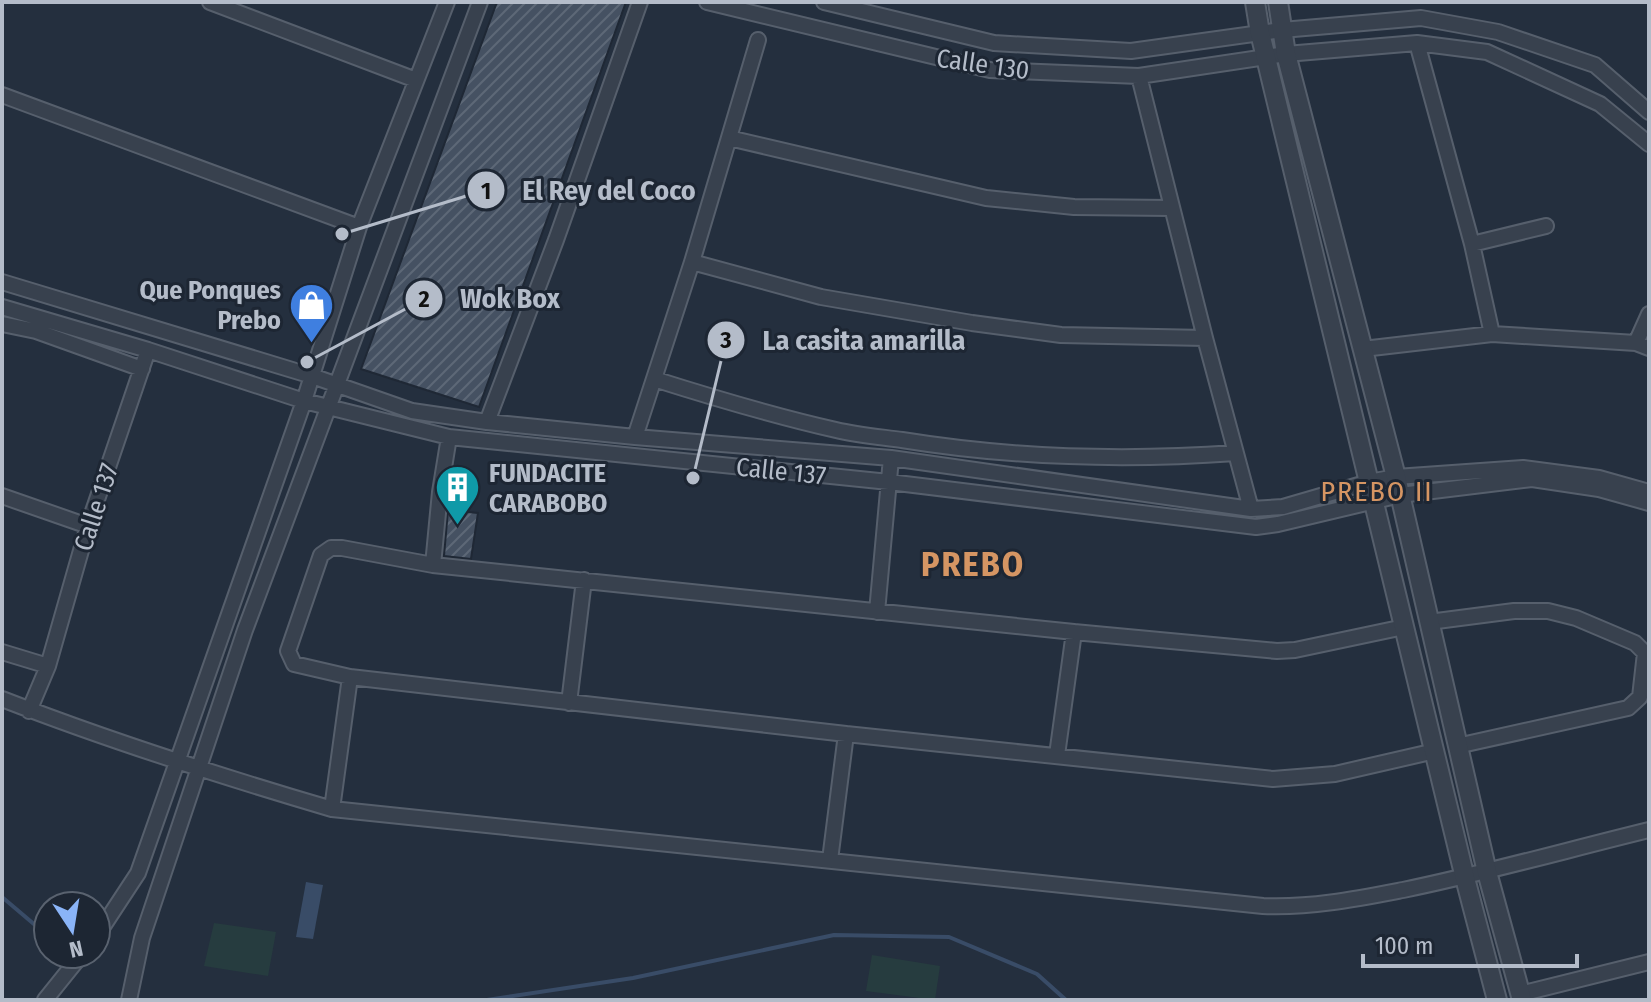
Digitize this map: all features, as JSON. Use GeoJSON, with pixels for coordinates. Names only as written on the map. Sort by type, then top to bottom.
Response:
{"type":"FeatureCollection","features":[{"type":"Feature","properties":{"kind":"street"},"geometry":{"type":"LineString","coordinates":[[210,2],[416,80]]}},
{"type":"Feature","properties":{"kind":"street"},"geometry":{"type":"LineString","coordinates":[[112,913],[138,873],[304,401],[359,227],[447,2]]}},
{"type":"Feature","properties":{"kind":"street"},"geometry":{"type":"LineString","coordinates":[[129,1000],[142,938],[245,630],[480,2]]}},
{"type":"Feature","properties":{"kind":"street"},"geometry":{"type":"LineString","coordinates":[[487,422],[556,240],[640,2]]}},
{"type":"Feature","properties":{"kind":"street","name":"Calle 130"},"geometry":{"type":"LineString","coordinates":[[707,2],[990,70],[1139,76],[1286,54],[1417,43],[1487,52],[1600,104],[1649,144]]}},
{"type":"Feature","properties":{"kind":"street","name":"Calle 130"},"geometry":{"type":"LineString","coordinates":[[824,2],[994,43],[1131,51],[1282,30],[1421,18],[1498,32],[1595,65],[1649,112]]}},
{"type":"Feature","properties":{"kind":"street"},"geometry":{"type":"LineString","coordinates":[[1255,2],[1373,501],[1497,1000]]}},
{"type":"Feature","properties":{"kind":"street"},"geometry":{"type":"LineString","coordinates":[[1278,2],[1286,54],[1398,486],[1487,872],[1521,997],[1649,962]]}},
{"type":"Feature","properties":{"kind":"street"},"geometry":{"type":"LineString","coordinates":[[635,437],[692,262],[758,40]]}},
{"type":"Feature","properties":{"kind":"street"},"geometry":{"type":"LineString","coordinates":[[1417,43],[1472,244],[1492,334]]}},
{"type":"Feature","properties":{"kind":"street"},"geometry":{"type":"LineString","coordinates":[[1139,76],[1251,509]]}},
{"type":"Feature","properties":{"kind":"street"},"geometry":{"type":"LineString","coordinates":[[2,95],[359,227]]}},
{"type":"Feature","properties":{"kind":"street"},"geometry":{"type":"LineString","coordinates":[[729,138],[986,198],[1074,207],[1171,208]]}},
{"type":"Feature","properties":{"kind":"street"},"geometry":{"type":"LineString","coordinates":[[1472,244],[1546,226]]}},
{"type":"Feature","properties":{"kind":"street"},"geometry":{"type":"LineString","coordinates":[[692,262],[821,297],[972,323],[1061,335],[1205,338]]}},
{"type":"Feature","properties":{"kind":"street"},"geometry":{"type":"LineString","coordinates":[[2,282],[312,376],[412,411],[487,422],[891,458],[1251,509],[1283,507],[1369,482],[1398,486],[1532,479],[1599,489],[1649,503]]}},
{"type":"Feature","properties":{"kind":"street","name":"Calle 137"},"geometry":{"type":"LineString","coordinates":[[2,307],[304,401],[449,437],[889,482],[1256,527],[1373,501],[1398,486]]}},
{"type":"Feature","properties":{"kind":"street"},"geometry":{"type":"LineString","coordinates":[[1363,349],[1492,334],[1643,346],[1649,314]]}},
{"type":"Feature","properties":{"kind":"street"},"geometry":{"type":"LineString","coordinates":[[2,324],[36,331],[142,369]]}},
{"type":"Feature","properties":{"kind":"street","name":"Calle 137"},"geometry":{"type":"LineString","coordinates":[[29,711],[48,666],[88,526],[148,350]]}},
{"type":"Feature","properties":{"kind":"street"},"geometry":{"type":"LineString","coordinates":[[654,379],[728,403],[839,431],[951,448],[1071,457],[1161,458],[1236,453]]}},
{"type":"Feature","properties":{"kind":"street"},"geometry":{"type":"LineString","coordinates":[[433,565],[449,437]]}},
{"type":"Feature","properties":{"kind":"street"},"geometry":{"type":"LineString","coordinates":[[877,612],[891,458]]}},
{"type":"Feature","properties":{"kind":"street"},"geometry":{"type":"LineString","coordinates":[[1398,486],[1523,468],[1599,478],[1649,492]]}},
{"type":"Feature","properties":{"kind":"street"},"geometry":{"type":"LineString","coordinates":[[2,496],[88,526]]}},
{"type":"Feature","properties":{"kind":"street"},"geometry":{"type":"LineString","coordinates":[[1404,627],[1277,651],[433,565],[331,548],[321,555],[288,651],[294,664],[350,677],[1273,779],[1335,774],[1435,751]]}},
{"type":"Feature","properties":{"kind":"street"},"geometry":{"type":"LineString","coordinates":[[569,703],[584,580]]}},
{"type":"Feature","properties":{"kind":"street"},"geometry":{"type":"LineString","coordinates":[[1429,622],[1514,611],[1548,611],[1576,618],[1635,643],[1645,653],[1640,697],[1628,708],[1457,746]]}},
{"type":"Feature","properties":{"kind":"street"},"geometry":{"type":"LineString","coordinates":[[1057,755],[1074,632]]}},
{"type":"Feature","properties":{"kind":"street"},"geometry":{"type":"LineString","coordinates":[[2,652],[48,666]]}},
{"type":"Feature","properties":{"kind":"street"},"geometry":{"type":"LineString","coordinates":[[332,809],[350,677]]}},
{"type":"Feature","properties":{"kind":"street"},"geometry":{"type":"LineString","coordinates":[[2,699],[200,770],[332,809],[1287,907],[1341,902],[1465,878],[1649,830]]}},
{"type":"Feature","properties":{"kind":"street"},"geometry":{"type":"LineString","coordinates":[[830,860],[846,734]]}},
{"type":"Feature","properties":{"kind":"street"},"geometry":{"type":"LineString","coordinates":[[45,1000],[69,970]]}},
{"type":"Feature","properties":{"kind":"green space"},"geometry":{"type":"Polygon","coordinates":[[[214,923],[276,932],[268,976],[204,966],[214,923]]]}},
{"type":"Feature","properties":{"kind":"green space"},"geometry":{"type":"Polygon","coordinates":[[[872,955],[940,966],[935,1000],[866,991],[872,955]]]}},
{"type":"Feature","properties":{"kind":"water"},"geometry":{"type":"Polygon","coordinates":[[[306,882],[323,885],[313,939],[296,937],[306,882]]]}},
{"type":"Feature","properties":{"kind":"building"},"geometry":{"type":"Polygon","coordinates":[[[497,2],[626,2],[479,407],[361,369],[497,2]]]}},
{"type":"Feature","properties":{"kind":"building","name":"FUNDACITE CARABOBO"},"geometry":{"type":"Polygon","coordinates":[[[448,510],[478,513],[471,559],[444,556],[448,510]]]}},
{"type":"Feature","properties":{"kind":"waterway"},"geometry":{"type":"LineString","coordinates":[[2,897],[32,922]]}},
{"type":"Feature","properties":{"kind":"waterway"},"geometry":{"type":"LineString","coordinates":[[487,1000],[633,978],[834,935],[949,937],[1037,974],[1066,1000]]}},
{"type":"Feature","properties":{"kind":"place","name":"El Rey del Coco"},"geometry":{"type":"Point","coordinates":[342,234]}},
{"type":"Feature","properties":{"kind":"place","name":"Que Ponques Prebo"},"geometry":{"type":"Point","coordinates":[312,344]}},
{"type":"Feature","properties":{"kind":"place","name":"Wok Box"},"geometry":{"type":"Point","coordinates":[307,362]}},
{"type":"Feature","properties":{"kind":"place","name":"La casita amarilla"},"geometry":{"type":"Point","coordinates":[693,478]}},
{"type":"Feature","properties":{"kind":"place","name":"FUNDACITE CARABOBO"},"geometry":{"type":"Point","coordinates":[458,527]}},
{"type":"Feature","properties":{"kind":"district","name":"PREBO II"},"geometry":{"type":"Point","coordinates":[1377,491]}},
{"type":"Feature","properties":{"kind":"district","name":"PREBO"},"geometry":{"type":"Point","coordinates":[973,564]}}]}
